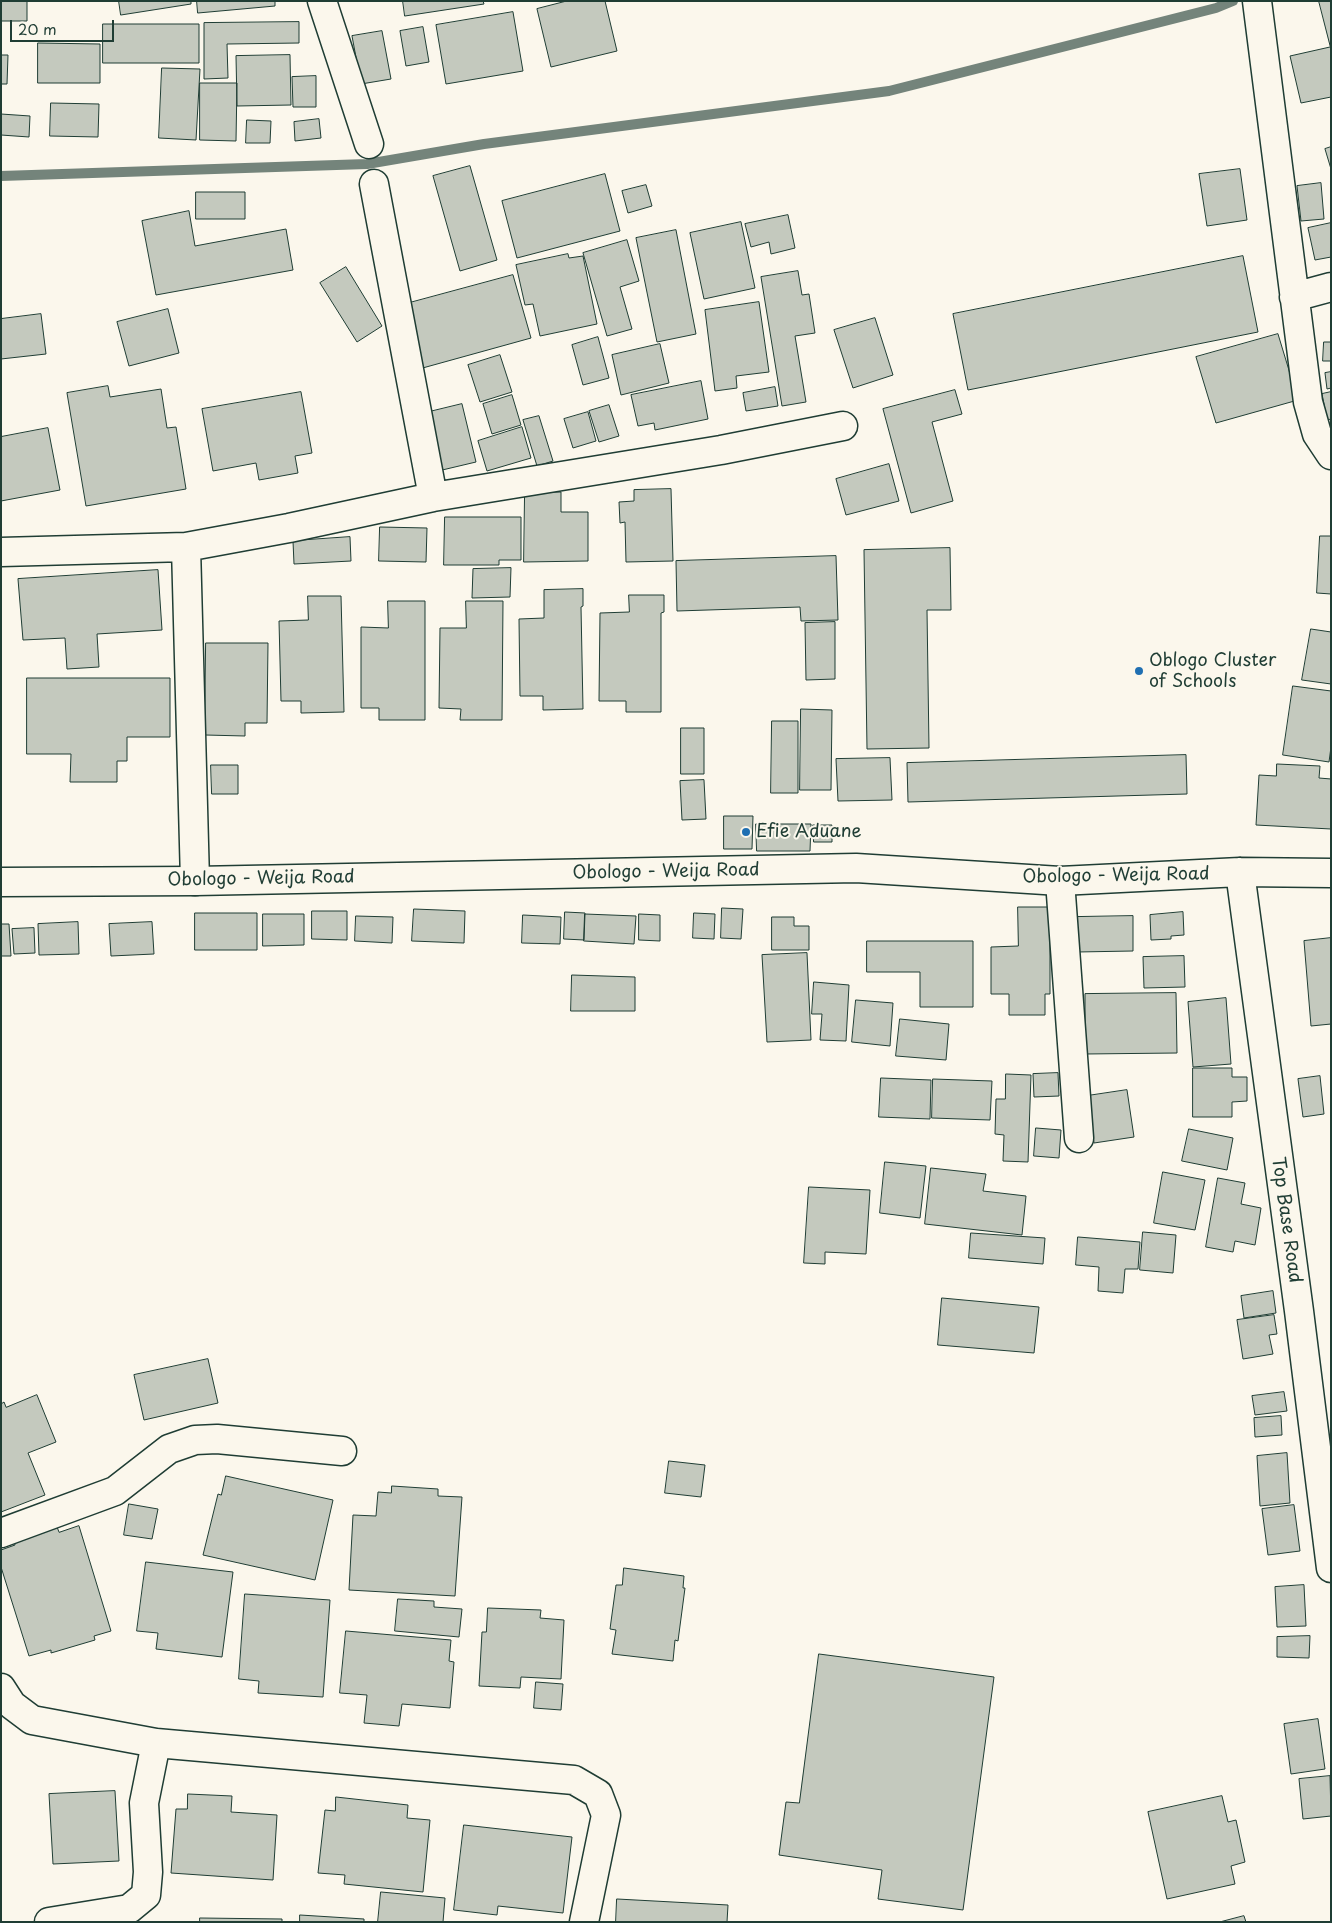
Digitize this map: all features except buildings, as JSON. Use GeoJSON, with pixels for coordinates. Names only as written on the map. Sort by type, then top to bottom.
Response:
{"type":"FeatureCollection","features":[{"type":"Feature","properties":{"kind":"street"},"geometry":{"type":"LineString","coordinates":[[322,1],[369,144]]}},
{"type":"Feature","properties":{"kind":"street"},"geometry":{"type":"LineString","coordinates":[[1258,8],[1308,402],[1317,434],[1331,455]]}},
{"type":"Feature","properties":{"kind":"street"},"geometry":{"type":"LineString","coordinates":[[374,184],[433,497]]}},
{"type":"Feature","properties":{"kind":"street"},"geometry":{"type":"LineString","coordinates":[[1294,297],[1331,287]]}},
{"type":"Feature","properties":{"kind":"street"},"geometry":{"type":"LineString","coordinates":[[1,552],[186,547],[288,528],[433,497],[721,450],[843,426]]}},
{"type":"Feature","properties":{"kind":"street"},"geometry":{"type":"LineString","coordinates":[[186,547],[195,881]]}},
{"type":"Feature","properties":{"kind":"street","name":"Obologo - Weija Road"},"geometry":{"type":"LineString","coordinates":[[1,882],[195,881],[856,868],[1060,881],[1240,872],[1331,873]]}},
{"type":"Feature","properties":{"kind":"street","name":"Top Base Road"},"geometry":{"type":"LineString","coordinates":[[1240,872],[1299,1311],[1331,1568]]}},
{"type":"Feature","properties":{"kind":"street"},"geometry":{"type":"LineString","coordinates":[[1060,881],[1079,1138]]}},
{"type":"Feature","properties":{"kind":"street"},"geometry":{"type":"LineString","coordinates":[[1,1533],[115,1490],[169,1449],[195,1440],[217,1439],[342,1451]]}},
{"type":"Feature","properties":{"kind":"street"},"geometry":{"type":"LineString","coordinates":[[1,1688],[12,1705],[32,1720],[156,1743],[574,1780],[598,1794],[606,1815],[584,1922]]}},
{"type":"Feature","properties":{"kind":"street"},"geometry":{"type":"LineString","coordinates":[[49,1922],[129,1909],[146,1895],[148,1872],[144,1803],[156,1743]]}},
{"type":"Feature","properties":{"kind":"waterway"},"geometry":{"type":"LineString","coordinates":[[1,176],[367,164],[484,144],[889,91],[1216,8],[1233,1]]}},
{"type":"Feature","properties":{"kind":"place","name":"Oblogo Cluster of Schools"},"geometry":{"type":"Point","coordinates":[1139,671]}},
{"type":"Feature","properties":{"kind":"place","name":"Efie Aduane"},"geometry":{"type":"Point","coordinates":[746,832]}}]}
